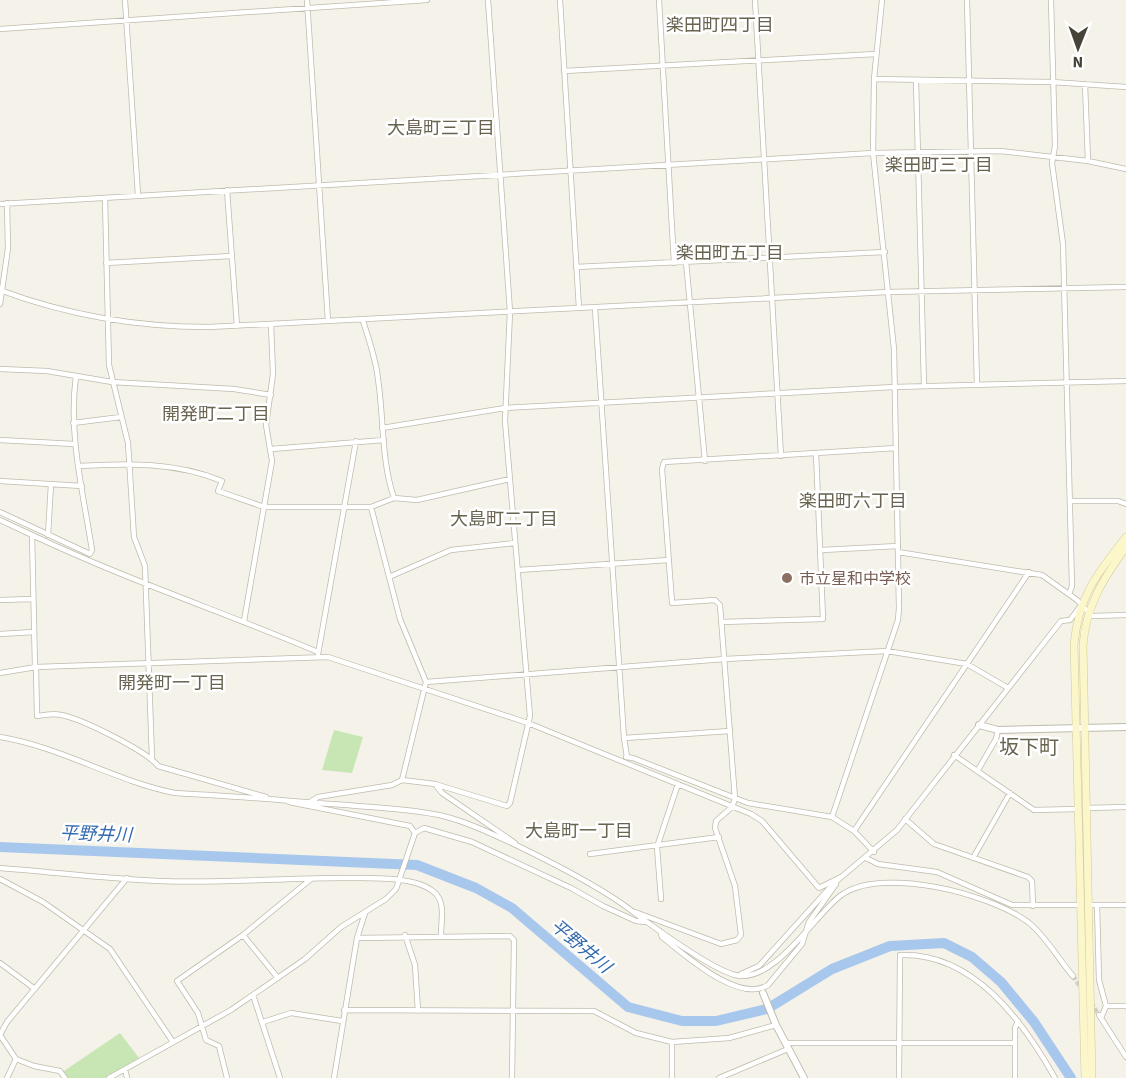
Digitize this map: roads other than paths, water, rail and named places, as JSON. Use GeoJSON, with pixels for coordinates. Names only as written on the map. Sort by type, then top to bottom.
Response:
{"type":"FeatureCollection","features":[{"type":"Feature","properties":{"kind":"main road"},"geometry":{"type":"LineString","coordinates":[[1092,1078],[1088,1037],[1082,808],[1074,644],[1081,605],[1100,569],[1126,537]]}},
{"type":"Feature","properties":{"kind":"main road"},"geometry":{"type":"LineString","coordinates":[[1082,808],[1085,728],[1083,645],[1088,612],[1107,573],[1126,547]]}},
{"type":"Feature","properties":{"kind":"main road"},"geometry":{"type":"LineString","coordinates":[[1085,1078],[1088,1037]]}},
{"type":"Feature","properties":{"kind":"street"},"geometry":{"type":"LineString","coordinates":[[125,0],[138,195]]}},
{"type":"Feature","properties":{"kind":"street"},"geometry":{"type":"LineString","coordinates":[[307,0],[328,321]]}},
{"type":"Feature","properties":{"kind":"street"},"geometry":{"type":"LineString","coordinates":[[0,29],[427,0]]}},
{"type":"Feature","properties":{"kind":"street"},"geometry":{"type":"LineString","coordinates":[[310,802],[318,797],[392,785],[402,780],[435,784],[507,806],[510,803],[528,723],[505,408],[510,312],[489,0]]}},
{"type":"Feature","properties":{"kind":"street"},"geometry":{"type":"LineString","coordinates":[[560,0],[579,308]]}},
{"type":"Feature","properties":{"kind":"street"},"geometry":{"type":"LineString","coordinates":[[659,0],[674,263]]}},
{"type":"Feature","properties":{"kind":"street"},"geometry":{"type":"LineString","coordinates":[[755,0],[781,456]]}},
{"type":"Feature","properties":{"kind":"street"},"geometry":{"type":"LineString","coordinates":[[832,817],[899,608],[894,349],[873,153],[874,80],[882,0]]}},
{"type":"Feature","properties":{"kind":"street"},"geometry":{"type":"LineString","coordinates":[[967,0],[977,385]]}},
{"type":"Feature","properties":{"kind":"street"},"geometry":{"type":"LineString","coordinates":[[1051,0],[1055,146],[1052,158],[1062,221],[1065,288],[1072,586],[1069,594]]}},
{"type":"Feature","properties":{"kind":"street"},"geometry":{"type":"LineString","coordinates":[[564,71],[876,54]]}},
{"type":"Feature","properties":{"kind":"street"},"geometry":{"type":"LineString","coordinates":[[874,80],[1052,82],[1126,87]]}},
{"type":"Feature","properties":{"kind":"street"},"geometry":{"type":"LineString","coordinates":[[916,80],[924,386]]}},
{"type":"Feature","properties":{"kind":"street"},"geometry":{"type":"LineString","coordinates":[[1085,84],[1088,161]]}},
{"type":"Feature","properties":{"kind":"street"},"geometry":{"type":"LineString","coordinates":[[0,204],[873,153],[1001,151],[1088,161],[1126,170]]}},
{"type":"Feature","properties":{"kind":"street"},"geometry":{"type":"LineString","coordinates":[[227,190],[237,326]]}},
{"type":"Feature","properties":{"kind":"street"},"geometry":{"type":"LineString","coordinates":[[105,198],[107,318],[112,381],[131,463],[134,537],[143,558],[152,758]]}},
{"type":"Feature","properties":{"kind":"street"},"geometry":{"type":"LineString","coordinates":[[0,304],[8,248],[7,203]]}},
{"type":"Feature","properties":{"kind":"street"},"geometry":{"type":"LineString","coordinates":[[576,267],[885,252]]}},
{"type":"Feature","properties":{"kind":"street"},"geometry":{"type":"LineString","coordinates":[[106,263],[231,256]]}},
{"type":"Feature","properties":{"kind":"street"},"geometry":{"type":"LineString","coordinates":[[686,262],[705,461]]}},
{"type":"Feature","properties":{"kind":"street"},"geometry":{"type":"LineString","coordinates":[[1,290],[62,311],[170,327],[363,321],[888,292],[1126,287]]}},
{"type":"Feature","properties":{"kind":"street"},"geometry":{"type":"LineString","coordinates":[[595,308],[611,563],[627,757]]}},
{"type":"Feature","properties":{"kind":"street"},"geometry":{"type":"LineString","coordinates":[[363,321],[378,378],[382,428],[394,498]]}},
{"type":"Feature","properties":{"kind":"street"},"geometry":{"type":"LineString","coordinates":[[244,621],[272,461],[266,425],[271,394],[271,324]]}},
{"type":"Feature","properties":{"kind":"street"},"geometry":{"type":"LineString","coordinates":[[0,369],[47,370],[112,381],[234,389],[271,394]]}},
{"type":"Feature","properties":{"kind":"street"},"geometry":{"type":"LineString","coordinates":[[0,512],[90,554],[92,550],[73,423],[76,375]]}},
{"type":"Feature","properties":{"kind":"street"},"geometry":{"type":"LineString","coordinates":[[382,428],[505,408],[894,387],[1126,381]]}},
{"type":"Feature","properties":{"kind":"street"},"geometry":{"type":"LineString","coordinates":[[73,423],[121,417]]}},
{"type":"Feature","properties":{"kind":"street"},"geometry":{"type":"LineString","coordinates":[[0,440],[75,444]]}},
{"type":"Feature","properties":{"kind":"street"},"geometry":{"type":"LineString","coordinates":[[271,448],[384,440]]}},
{"type":"Feature","properties":{"kind":"street"},"geometry":{"type":"LineString","coordinates":[[318,654],[356,441]]}},
{"type":"Feature","properties":{"kind":"street"},"geometry":{"type":"LineString","coordinates":[[435,784],[442,793],[519,847],[632,911],[721,944],[738,940],[741,935],[735,886],[716,821],[732,807],[735,799],[720,605],[715,600],[672,603],[662,469],[664,462],[896,448]]}},
{"type":"Feature","properties":{"kind":"street"},"geometry":{"type":"LineString","coordinates":[[721,622],[823,619],[822,550],[816,453]]}},
{"type":"Feature","properties":{"kind":"street"},"geometry":{"type":"LineString","coordinates":[[78,466],[131,463],[199,471],[222,481],[218,490],[264,507],[371,507],[394,498],[417,500],[510,479]]}},
{"type":"Feature","properties":{"kind":"street"},"geometry":{"type":"LineString","coordinates":[[0,481],[82,486]]}},
{"type":"Feature","properties":{"kind":"street"},"geometry":{"type":"LineString","coordinates":[[48,536],[51,484]]}},
{"type":"Feature","properties":{"kind":"street"},"geometry":{"type":"LineString","coordinates":[[1070,501],[1118,501],[1126,504]]}},
{"type":"Feature","properties":{"kind":"street"},"geometry":{"type":"LineString","coordinates":[[371,507],[400,619],[426,682],[402,780]]}},
{"type":"Feature","properties":{"kind":"street"},"geometry":{"type":"LineString","coordinates":[[0,520],[145,584],[244,621],[318,654],[528,723],[678,784],[762,821],[819,888],[841,877]]}},
{"type":"Feature","properties":{"kind":"street"},"geometry":{"type":"LineString","coordinates":[[32,535],[37,716],[62,714],[125,742],[152,758],[158,766],[174,772],[280,800],[410,826],[415,833]]}},
{"type":"Feature","properties":{"kind":"street"},"geometry":{"type":"LineString","coordinates":[[389,577],[451,550],[516,543]]}},
{"type":"Feature","properties":{"kind":"street"},"geometry":{"type":"LineString","coordinates":[[822,550],[898,546]]}},
{"type":"Feature","properties":{"kind":"street"},"geometry":{"type":"LineString","coordinates":[[898,552],[1042,575],[1069,594],[1092,616],[1126,615]]}},
{"type":"Feature","properties":{"kind":"street"},"geometry":{"type":"LineString","coordinates":[[518,570],[669,560]]}},
{"type":"Feature","properties":{"kind":"street"},"geometry":{"type":"LineString","coordinates":[[854,831],[1029,572]]}},
{"type":"Feature","properties":{"kind":"street"},"geometry":{"type":"LineString","coordinates":[[0,600],[33,599]]}},
{"type":"Feature","properties":{"kind":"street"},"geometry":{"type":"LineString","coordinates":[[736,975],[759,966],[841,877],[874,852],[905,819],[1061,621],[1071,620],[1081,605]]}},
{"type":"Feature","properties":{"kind":"street"},"geometry":{"type":"LineString","coordinates":[[0,634],[34,632]]}},
{"type":"Feature","properties":{"kind":"street"},"geometry":{"type":"LineString","coordinates":[[426,682],[725,659],[887,651],[967,664],[1008,688]]}},
{"type":"Feature","properties":{"kind":"street"},"geometry":{"type":"LineString","coordinates":[[0,673],[35,667],[318,654]]}},
{"type":"Feature","properties":{"kind":"street"},"geometry":{"type":"LineString","coordinates":[[979,724],[998,730],[1126,727]]}},
{"type":"Feature","properties":{"kind":"street"},"geometry":{"type":"LineString","coordinates":[[978,770],[996,739],[998,730]]}},
{"type":"Feature","properties":{"kind":"street"},"geometry":{"type":"LineString","coordinates":[[624,738],[730,731]]}},
{"type":"Feature","properties":{"kind":"street"},"geometry":{"type":"LineString","coordinates":[[0,737],[70,758],[152,788],[175,793],[310,802],[442,816],[519,847]]}},
{"type":"Feature","properties":{"kind":"street"},"geometry":{"type":"LineString","coordinates":[[954,755],[1034,810],[1126,807]]}},
{"type":"Feature","properties":{"kind":"street"},"geometry":{"type":"LineString","coordinates":[[621,760],[627,757],[735,799],[832,817],[854,831],[874,852]]}},
{"type":"Feature","properties":{"kind":"street"},"geometry":{"type":"LineString","coordinates":[[661,899],[658,844],[678,784]]}},
{"type":"Feature","properties":{"kind":"street"},"geometry":{"type":"LineString","coordinates":[[973,858],[1010,793]]}},
{"type":"Feature","properties":{"kind":"street"},"geometry":{"type":"LineString","coordinates":[[905,819],[934,844],[1032,881],[1033,906]]}},
{"type":"Feature","properties":{"kind":"street"},"geometry":{"type":"LineString","coordinates":[[109,1078],[253,995],[305,959],[341,927],[386,899],[400,878],[415,833],[424,828],[472,842],[572,888],[603,906],[636,921],[645,922]]}},
{"type":"Feature","properties":{"kind":"street"},"geometry":{"type":"LineString","coordinates":[[590,854],[719,837]]}},
{"type":"Feature","properties":{"kind":"street"},"geometry":{"type":"LineString","coordinates":[[866,858],[888,866],[928,869],[1012,905],[1126,905]]}},
{"type":"Feature","properties":{"kind":"street"},"geometry":{"type":"LineString","coordinates":[[0,874],[2,868],[127,878],[227,882],[400,878],[413,881],[434,891],[442,902],[441,935]]}},
{"type":"Feature","properties":{"kind":"street"},"geometry":{"type":"LineString","coordinates":[[763,991],[802,944],[809,922],[841,877]]}},
{"type":"Feature","properties":{"kind":"street"},"geometry":{"type":"LineString","coordinates":[[65,1078],[60,1071],[34,1066],[16,1059],[0,1035],[34,989],[127,878]]}},
{"type":"Feature","properties":{"kind":"street"},"geometry":{"type":"LineString","coordinates":[[0,879],[43,902],[110,949],[173,1042]]}},
{"type":"Feature","properties":{"kind":"street"},"geometry":{"type":"LineString","coordinates":[[227,1078],[219,1046],[206,1040],[198,1013],[177,981],[243,935],[311,879]]}},
{"type":"Feature","properties":{"kind":"street"},"geometry":{"type":"LineString","coordinates":[[632,911],[645,922],[736,975],[758,974],[768,968],[840,897],[857,887],[883,883],[922,884],[990,904],[1029,922],[1073,976]]}},
{"type":"Feature","properties":{"kind":"street"},"geometry":{"type":"LineString","coordinates":[[1097,905],[1099,980],[1106,1006],[1100,1016],[1126,1057]]}},
{"type":"Feature","properties":{"kind":"street"},"geometry":{"type":"LineString","coordinates":[[334,1078],[357,938],[365,911]]}},
{"type":"Feature","properties":{"kind":"street"},"geometry":{"type":"LineString","coordinates":[[660,931],[662,937],[714,975],[740,988],[763,991]]}},
{"type":"Feature","properties":{"kind":"street"},"geometry":{"type":"LineString","coordinates":[[243,935],[278,978]]}},
{"type":"Feature","properties":{"kind":"street"},"geometry":{"type":"LineString","coordinates":[[357,938],[405,935],[510,936],[514,940],[512,1078]]}},
{"type":"Feature","properties":{"kind":"street"},"geometry":{"type":"LineString","coordinates":[[405,935],[415,964],[418,1011]]}},
{"type":"Feature","properties":{"kind":"street"},"geometry":{"type":"LineString","coordinates":[[899,1078],[900,955],[916,955],[952,964],[966,972],[1018,1021],[1056,1078]]}},
{"type":"Feature","properties":{"kind":"street"},"geometry":{"type":"LineString","coordinates":[[0,963],[34,989]]}},
{"type":"Feature","properties":{"kind":"street"},"geometry":{"type":"LineString","coordinates":[[763,991],[775,1024],[804,1078]]}},
{"type":"Feature","properties":{"kind":"street"},"geometry":{"type":"LineString","coordinates":[[253,995],[280,1078]]}},
{"type":"Feature","properties":{"kind":"street"},"geometry":{"type":"LineString","coordinates":[[1106,1006],[1126,1006]]}},
{"type":"Feature","properties":{"kind":"street"},"geometry":{"type":"LineString","coordinates":[[344,1010],[594,1011],[636,1033],[672,1042],[729,1038],[775,1024]]}},
{"type":"Feature","properties":{"kind":"street"},"geometry":{"type":"LineString","coordinates":[[263,1022],[291,1013],[342,1021]]}},
{"type":"Feature","properties":{"kind":"street"},"geometry":{"type":"LineString","coordinates":[[1015,1078],[1015,1043],[1018,1021]]}},
{"type":"Feature","properties":{"kind":"street"},"geometry":{"type":"LineString","coordinates":[[672,1042],[672,1078]]}},
{"type":"Feature","properties":{"kind":"street"},"geometry":{"type":"LineString","coordinates":[[719,1078],[787,1046],[900,1042],[1015,1043]]}},
{"type":"Feature","properties":{"kind":"street"},"geometry":{"type":"LineString","coordinates":[[0,1074],[7,1077],[16,1059]]}},
{"type":"Feature","properties":{"kind":"street"},"geometry":{"type":"LineString","coordinates":[[125,1069],[127,1078]]}},
{"type":"Feature","properties":{"kind":"waterway","name":"平野井川"},"geometry":{"type":"LineString","coordinates":[[0,847],[417,865],[476,888],[512,908],[628,1007],[682,1021],[716,1021],[767,1009],[832,969],[890,946],[944,943],[972,957],[1001,982],[1034,1022],[1071,1078]]}},
{"type":"Feature","properties":{"kind":"tunnel"},"geometry":{"type":"LineString","coordinates":[[1073,976],[1099,1015]]}},
{"type":"Feature","properties":{"kind":"place","name":"市立星和中学校"},"geometry":{"type":"Point","coordinates":[787,578]}},
{"type":"Feature","properties":{"kind":"district","name":"楽田町四丁目"},"geometry":{"type":"Point","coordinates":[720,25]}},
{"type":"Feature","properties":{"kind":"district","name":"大島町三丁目"},"geometry":{"type":"Point","coordinates":[441,128]}},
{"type":"Feature","properties":{"kind":"district","name":"楽田町三丁目"},"geometry":{"type":"Point","coordinates":[939,165]}},
{"type":"Feature","properties":{"kind":"district","name":"楽田町五丁目"},"geometry":{"type":"Point","coordinates":[730,253]}},
{"type":"Feature","properties":{"kind":"district","name":"開発町二丁目"},"geometry":{"type":"Point","coordinates":[216,414]}},
{"type":"Feature","properties":{"kind":"district","name":"楽田町六丁目"},"geometry":{"type":"Point","coordinates":[853,501]}},
{"type":"Feature","properties":{"kind":"district","name":"大島町二丁目"},"geometry":{"type":"Point","coordinates":[504,519]}},
{"type":"Feature","properties":{"kind":"district","name":"開発町一丁目"},"geometry":{"type":"Point","coordinates":[172,683]}},
{"type":"Feature","properties":{"kind":"district","name":"坂下町"},"geometry":{"type":"Point","coordinates":[1029,747]}},
{"type":"Feature","properties":{"kind":"district","name":"大島町一丁目"},"geometry":{"type":"Point","coordinates":[579,831]}}]}
